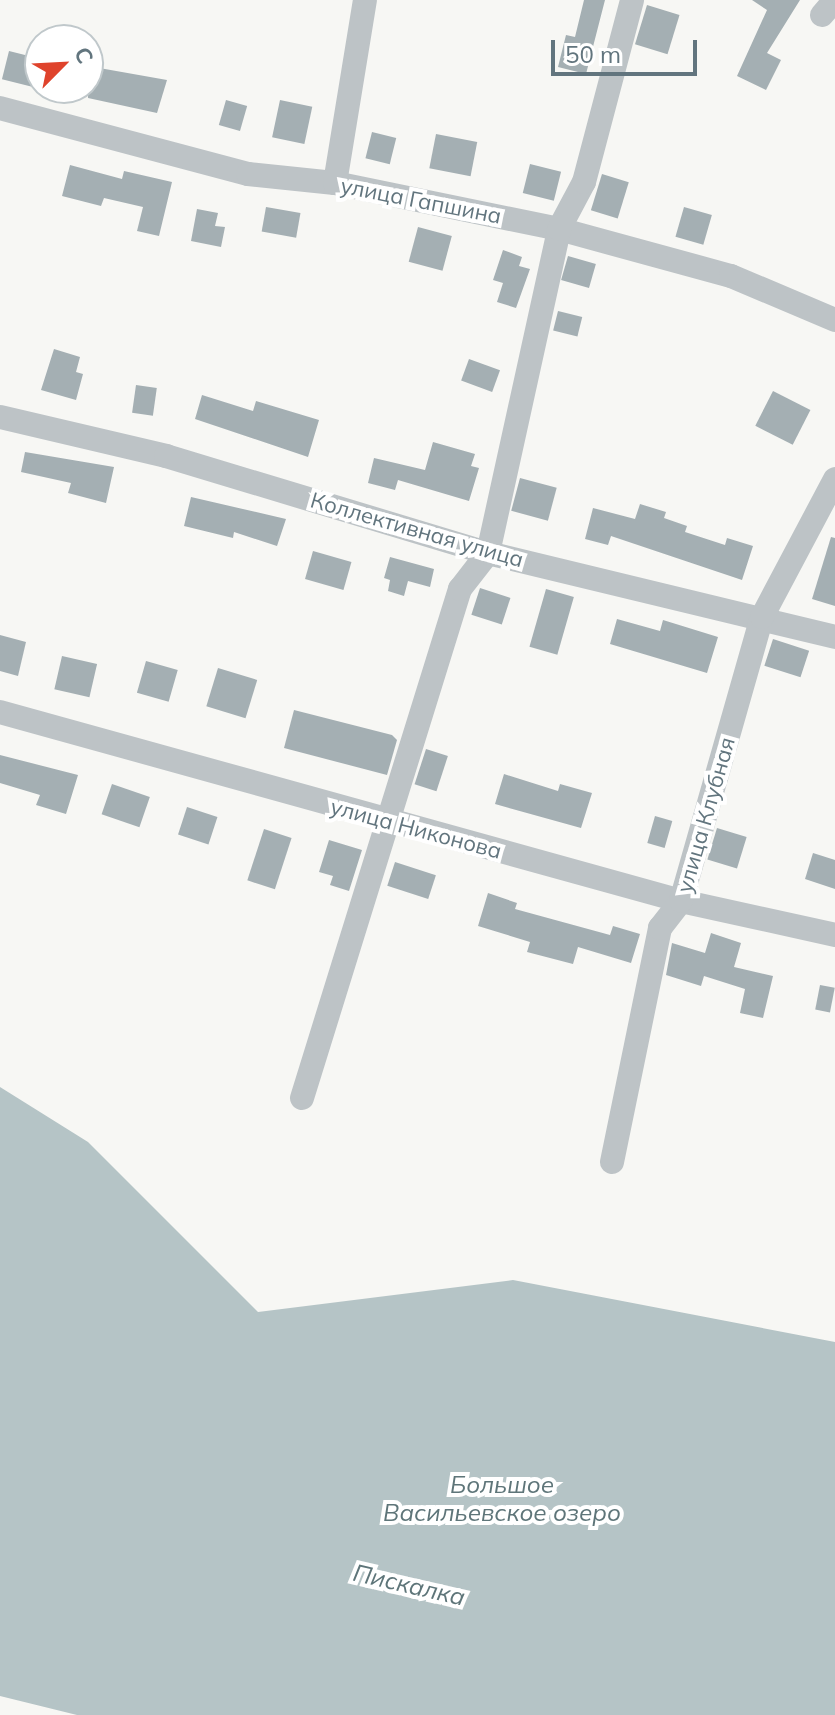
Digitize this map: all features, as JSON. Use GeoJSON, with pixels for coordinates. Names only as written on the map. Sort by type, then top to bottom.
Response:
{"type":"FeatureCollection","features":[{"type":"Feature","properties":{"kind":"street"},"geometry":{"type":"LineString","coordinates":[[335,183],[365,0]]}},
{"type":"Feature","properties":{"kind":"street"},"geometry":{"type":"LineString","coordinates":[[302,1098],[384,821],[460,589],[488,553],[559,229],[584,182],[632,0]]}},
{"type":"Feature","properties":{"kind":"street","name":"улица Гапшина"},"geometry":{"type":"LineString","coordinates":[[0,108],[248,174],[335,183],[559,229],[731,276],[835,320]]}},
{"type":"Feature","properties":{"kind":"street","name":"Коллективная улица"},"geometry":{"type":"LineString","coordinates":[[0,417],[166,456],[488,553],[835,637]]}},
{"type":"Feature","properties":{"kind":"street","name":"улица Клубная"},"geometry":{"type":"LineString","coordinates":[[612,1162],[660,928],[681,901],[762,617],[835,479]]}},
{"type":"Feature","properties":{"kind":"street","name":"улица Никонова"},"geometry":{"type":"LineString","coordinates":[[0,712],[681,901],[835,935]]}},
{"type":"Feature","properties":{"kind":"water","name":"Большое Васильевское озеро"},"geometry":{"type":"Polygon","coordinates":[[[0,1087],[88,1142],[258,1312],[513,1280],[835,1342],[835,1715],[77,1715],[0,1696],[0,1087]]]}},
{"type":"Feature","properties":{"kind":"building"},"geometry":{"type":"Polygon","coordinates":[[[584,0],[605,0],[586,74],[558,67],[566,35],[575,37],[584,0]]]}},
{"type":"Feature","properties":{"kind":"building"},"geometry":{"type":"Polygon","coordinates":[[[752,0],[800,0],[767,53],[781,60],[766,90],[737,76],[767,10],[752,0]]]}},
{"type":"Feature","properties":{"kind":"building"},"geometry":{"type":"Polygon","coordinates":[[[647,5],[680,15],[668,54],[635,44],[647,5]]]}},
{"type":"Feature","properties":{"kind":"building"},"geometry":{"type":"Polygon","coordinates":[[[9,51],[24,55],[24,85],[2,79],[9,51]]]}},
{"type":"Feature","properties":{"kind":"building"},"geometry":{"type":"Polygon","coordinates":[[[104,69],[167,80],[157,113],[104,101],[104,69]]]}},
{"type":"Feature","properties":{"kind":"building"},"geometry":{"type":"Polygon","coordinates":[[[226,100],[247,106],[240,131],[219,125],[226,100]]]}},
{"type":"Feature","properties":{"kind":"building"},"geometry":{"type":"Polygon","coordinates":[[[280,100],[312,107],[304,144],[272,137],[280,100]]]}},
{"type":"Feature","properties":{"kind":"building"},"geometry":{"type":"Polygon","coordinates":[[[372,132],[396,138],[390,164],[365,158],[372,132]]]}},
{"type":"Feature","properties":{"kind":"building"},"geometry":{"type":"Polygon","coordinates":[[[436,134],[477,142],[471,176],[429,168],[436,134]]]}},
{"type":"Feature","properties":{"kind":"building"},"geometry":{"type":"Polygon","coordinates":[[[530,164],[561,172],[554,201],[523,193],[530,164]]]}},
{"type":"Feature","properties":{"kind":"building"},"geometry":{"type":"Polygon","coordinates":[[[70,165],[122,179],[124,171],[172,182],[159,236],[137,231],[143,207],[104,198],[101,206],[62,196],[70,165]]]}},
{"type":"Feature","properties":{"kind":"building"},"geometry":{"type":"Polygon","coordinates":[[[602,174],[629,182],[618,219],[591,210],[602,174]]]}},
{"type":"Feature","properties":{"kind":"building"},"geometry":{"type":"Polygon","coordinates":[[[266,207],[300,213],[296,238],[262,232],[266,207]]]}},
{"type":"Feature","properties":{"kind":"building"},"geometry":{"type":"Polygon","coordinates":[[[684,207],[712,215],[703,245],[675,237],[684,207]]]}},
{"type":"Feature","properties":{"kind":"building"},"geometry":{"type":"Polygon","coordinates":[[[197,209],[218,213],[215,226],[225,227],[221,247],[191,241],[197,209]]]}},
{"type":"Feature","properties":{"kind":"building"},"geometry":{"type":"Polygon","coordinates":[[[418,227],[452,236],[442,271],[409,262],[418,227]]]}},
{"type":"Feature","properties":{"kind":"building"},"geometry":{"type":"Polygon","coordinates":[[[503,250],[522,257],[519,266],[530,269],[516,308],[497,302],[503,283],[493,280],[503,250]]]}},
{"type":"Feature","properties":{"kind":"building"},"geometry":{"type":"Polygon","coordinates":[[[568,256],[596,264],[589,288],[561,280],[568,256]]]}},
{"type":"Feature","properties":{"kind":"building"},"geometry":{"type":"Polygon","coordinates":[[[558,311],[582,317],[577,336],[553,330],[558,311]]]}},
{"type":"Feature","properties":{"kind":"building"},"geometry":{"type":"Polygon","coordinates":[[[54,349],[80,357],[76,372],[83,374],[76,400],[41,390],[54,349]]]}},
{"type":"Feature","properties":{"kind":"building"},"geometry":{"type":"Polygon","coordinates":[[[469,359],[500,370],[492,392],[461,381],[469,359]]]}},
{"type":"Feature","properties":{"kind":"building"},"geometry":{"type":"Polygon","coordinates":[[[136,385],[157,388],[153,416],[132,413],[136,385]]]}},
{"type":"Feature","properties":{"kind":"building"},"geometry":{"type":"Polygon","coordinates":[[[773,391],[810,410],[793,445],[755,426],[773,391]]]}},
{"type":"Feature","properties":{"kind":"building"},"geometry":{"type":"Polygon","coordinates":[[[202,395],[253,411],[256,401],[319,420],[308,457],[195,419],[202,395]]]}},
{"type":"Feature","properties":{"kind":"building"},"geometry":{"type":"Polygon","coordinates":[[[433,442],[475,454],[471,466],[479,468],[469,501],[398,480],[395,490],[368,483],[374,458],[425,470],[433,442]]]}},
{"type":"Feature","properties":{"kind":"building"},"geometry":{"type":"Polygon","coordinates":[[[25,452],[114,467],[106,503],[68,493],[71,483],[21,472],[25,452]]]}},
{"type":"Feature","properties":{"kind":"building"},"geometry":{"type":"Polygon","coordinates":[[[520,478],[557,488],[548,521],[511,511],[520,478]]]}},
{"type":"Feature","properties":{"kind":"building"},"geometry":{"type":"Polygon","coordinates":[[[191,497],[286,519],[277,546],[234,532],[233,538],[184,526],[191,497]]]}},
{"type":"Feature","properties":{"kind":"building"},"geometry":{"type":"Polygon","coordinates":[[[640,504],[666,512],[664,518],[687,526],[685,532],[725,545],[727,538],[753,546],[742,580],[611,536],[608,545],[585,539],[593,508],[635,519],[640,504]]]}},
{"type":"Feature","properties":{"kind":"building"},"geometry":{"type":"Polygon","coordinates":[[[831,537],[835,538],[835,606],[812,599],[831,537]]]}},
{"type":"Feature","properties":{"kind":"building"},"geometry":{"type":"Polygon","coordinates":[[[313,551],[351,562],[343,590],[305,579],[313,551]]]}},
{"type":"Feature","properties":{"kind":"building"},"geometry":{"type":"Polygon","coordinates":[[[390,557],[434,569],[430,587],[408,581],[404,596],[388,591],[390,580],[384,578],[390,557]]]}},
{"type":"Feature","properties":{"kind":"building"},"geometry":{"type":"Polygon","coordinates":[[[480,588],[510,598],[502,625],[471,615],[480,588]]]}},
{"type":"Feature","properties":{"kind":"building"},"geometry":{"type":"Polygon","coordinates":[[[546,589],[574,597],[557,655],[529,647],[546,589]]]}},
{"type":"Feature","properties":{"kind":"building"},"geometry":{"type":"Polygon","coordinates":[[[617,619],[660,631],[663,620],[718,637],[707,673],[610,644],[617,619]]]}},
{"type":"Feature","properties":{"kind":"building"},"geometry":{"type":"Polygon","coordinates":[[[0,635],[26,642],[18,676],[0,671],[0,635]]]}},
{"type":"Feature","properties":{"kind":"building"},"geometry":{"type":"Polygon","coordinates":[[[773,639],[809,651],[800,677],[764,666],[773,639]]]}},
{"type":"Feature","properties":{"kind":"building"},"geometry":{"type":"Polygon","coordinates":[[[62,656],[97,664],[89,697],[54,689],[62,656]]]}},
{"type":"Feature","properties":{"kind":"building"},"geometry":{"type":"Polygon","coordinates":[[[146,661],[178,670],[169,702],[137,693],[146,661]]]}},
{"type":"Feature","properties":{"kind":"building"},"geometry":{"type":"Polygon","coordinates":[[[218,668],[257,680],[246,718],[206,706],[218,668]]]}},
{"type":"Feature","properties":{"kind":"building"},"geometry":{"type":"Polygon","coordinates":[[[294,710],[392,735],[397,740],[387,775],[284,748],[294,710]]]}},
{"type":"Feature","properties":{"kind":"building"},"geometry":{"type":"Polygon","coordinates":[[[426,749],[448,756],[436,791],[415,784],[426,749]]]}},
{"type":"Feature","properties":{"kind":"building"},"geometry":{"type":"Polygon","coordinates":[[[0,755],[78,775],[66,814],[36,805],[40,795],[0,783],[0,755]]]}},
{"type":"Feature","properties":{"kind":"building"},"geometry":{"type":"Polygon","coordinates":[[[504,774],[558,791],[560,784],[592,793],[581,828],[495,804],[504,774]]]}},
{"type":"Feature","properties":{"kind":"building"},"geometry":{"type":"Polygon","coordinates":[[[112,784],[150,797],[139,827],[102,814],[112,784]]]}},
{"type":"Feature","properties":{"kind":"building"},"geometry":{"type":"Polygon","coordinates":[[[187,807],[217,817],[208,844],[178,835],[187,807]]]}},
{"type":"Feature","properties":{"kind":"building"},"geometry":{"type":"Polygon","coordinates":[[[655,816],[672,821],[665,848],[647,843],[655,816]]]}},
{"type":"Feature","properties":{"kind":"building"},"geometry":{"type":"Polygon","coordinates":[[[717,828],[747,837],[737,869],[707,860],[717,828]]]}},
{"type":"Feature","properties":{"kind":"building"},"geometry":{"type":"Polygon","coordinates":[[[264,829],[292,838],[275,889],[247,880],[264,829]]]}},
{"type":"Feature","properties":{"kind":"building"},"geometry":{"type":"Polygon","coordinates":[[[329,840],[362,850],[349,891],[330,885],[333,876],[319,872],[329,840]]]}},
{"type":"Feature","properties":{"kind":"building"},"geometry":{"type":"Polygon","coordinates":[[[813,853],[835,860],[835,889],[805,879],[813,853]]]}},
{"type":"Feature","properties":{"kind":"building"},"geometry":{"type":"Polygon","coordinates":[[[395,862],[436,875],[428,899],[387,886],[395,862]]]}},
{"type":"Feature","properties":{"kind":"building"},"geometry":{"type":"Polygon","coordinates":[[[488,893],[517,903],[515,909],[610,935],[613,926],[640,934],[631,963],[578,947],[573,964],[527,952],[530,942],[478,926],[488,893]]]}},
{"type":"Feature","properties":{"kind":"building"},"geometry":{"type":"Polygon","coordinates":[[[711,933],[741,943],[734,967],[773,976],[763,1018],[740,1013],[745,989],[704,976],[701,986],[666,975],[672,943],[705,953],[711,933]]]}},
{"type":"Feature","properties":{"kind":"building"},"geometry":{"type":"Polygon","coordinates":[[[820,985],[835,988],[830,1012],[815,1010],[820,985]]]}},
{"type":"Feature","properties":{"kind":"water label","name":"Пискалка"},"geometry":{"type":"Point","coordinates":[409,1585]}}]}
